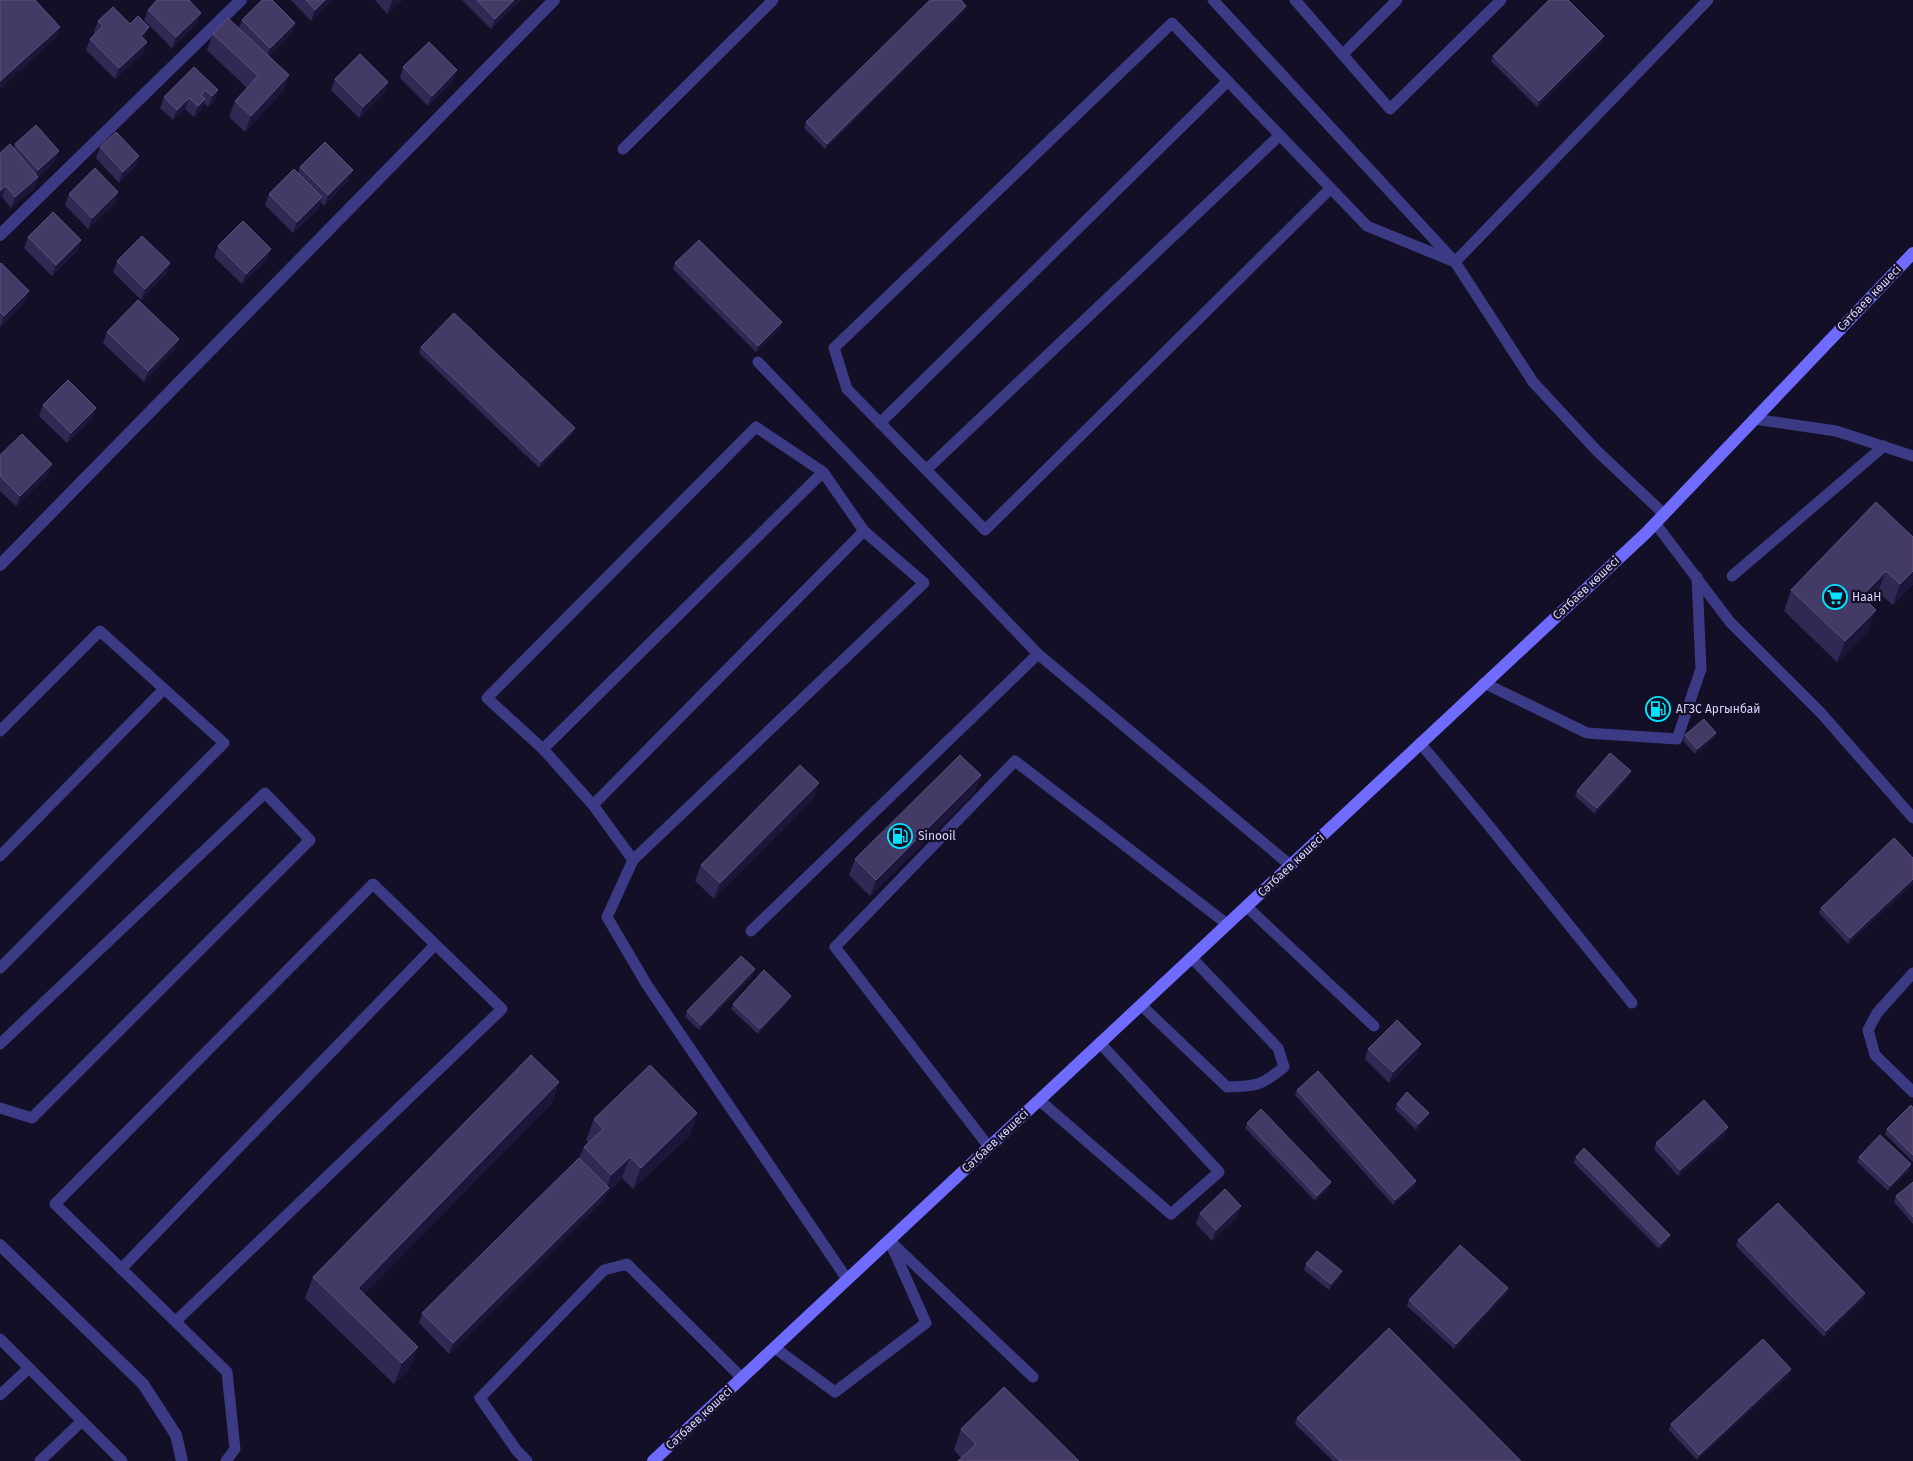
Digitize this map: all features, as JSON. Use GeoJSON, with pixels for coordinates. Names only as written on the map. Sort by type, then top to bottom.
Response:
{"type":"FeatureCollection","features":[{"type":"Feature","properties":{"kind":"main road","name":"Сәтбаев көшесі"},"geometry":{"type":"LineString","coordinates":[[653,1461],[1659,518],[1913,253]]}},
{"type":"Feature","properties":{"kind":"street"},"geometry":{"type":"LineString","coordinates":[[0,235],[241,0]]}},
{"type":"Feature","properties":{"kind":"street"},"geometry":{"type":"LineString","coordinates":[[0,564],[554,0]]}},
{"type":"Feature","properties":{"kind":"street"},"geometry":{"type":"LineString","coordinates":[[0,1245],[143,1384],[176,1435],[182,1461]]}},
{"type":"Feature","properties":{"kind":"lane"},"geometry":{"type":"LineString","coordinates":[[623,149],[773,0]]}},
{"type":"Feature","properties":{"kind":"lane"},"geometry":{"type":"LineString","coordinates":[[1213,0],[1455,262],[1533,382],[1659,518],[1696,577],[1730,622],[1821,713],[1913,818]]}},
{"type":"Feature","properties":{"kind":"lane"},"geometry":{"type":"LineString","coordinates":[[1296,0],[1390,109],[1501,0]]}},
{"type":"Feature","properties":{"kind":"lane"},"geometry":{"type":"LineString","coordinates":[[1342,54],[1397,0]]}},
{"type":"Feature","properties":{"kind":"lane"},"geometry":{"type":"LineString","coordinates":[[1455,262],[1708,0]]}},
{"type":"Feature","properties":{"kind":"lane"},"geometry":{"type":"LineString","coordinates":[[1331,188],[985,530],[847,389],[834,348],[1172,23],[1331,188],[1367,226],[1455,262]]}},
{"type":"Feature","properties":{"kind":"lane"},"geometry":{"type":"LineString","coordinates":[[880,423],[1228,81]]}},
{"type":"Feature","properties":{"kind":"lane"},"geometry":{"type":"LineString","coordinates":[[926,470],[1280,135]]}},
{"type":"Feature","properties":{"kind":"lane"},"geometry":{"type":"LineString","coordinates":[[758,362],[1038,654],[1290,865]]}},
{"type":"Feature","properties":{"kind":"lane"},"geometry":{"type":"LineString","coordinates":[[1754,419],[1836,431],[1913,456]]}},
{"type":"Feature","properties":{"kind":"lane"},"geometry":{"type":"LineString","coordinates":[[633,860],[593,805],[543,749],[487,698],[756,427],[823,472],[864,531],[924,583],[633,860],[607,917],[647,985],[847,1279]]}},
{"type":"Feature","properties":{"kind":"lane"},"geometry":{"type":"LineString","coordinates":[[1732,576],[1884,446]]}},
{"type":"Feature","properties":{"kind":"lane"},"geometry":{"type":"LineString","coordinates":[[543,749],[823,472]]}},
{"type":"Feature","properties":{"kind":"lane"},"geometry":{"type":"LineString","coordinates":[[593,805],[864,531]]}},
{"type":"Feature","properties":{"kind":"lane"},"geometry":{"type":"LineString","coordinates":[[1484,684],[1587,733],[1677,739],[1701,669],[1696,577]]}},
{"type":"Feature","properties":{"kind":"lane"},"geometry":{"type":"LineString","coordinates":[[0,731],[100,631],[224,743],[0,968]]}},
{"type":"Feature","properties":{"kind":"lane"},"geometry":{"type":"LineString","coordinates":[[751,931],[1038,654]]}},
{"type":"Feature","properties":{"kind":"lane"},"geometry":{"type":"LineString","coordinates":[[0,856],[164,688]]}},
{"type":"Feature","properties":{"kind":"lane"},"geometry":{"type":"LineString","coordinates":[[1420,743],[1632,1003]]}},
{"type":"Feature","properties":{"kind":"lane"},"geometry":{"type":"LineString","coordinates":[[989,1147],[835,947],[1015,761],[1227,924]]}},
{"type":"Feature","properties":{"kind":"lane"},"geometry":{"type":"LineString","coordinates":[[0,1044],[265,793],[310,840],[32,1118],[0,1108]]}},
{"type":"Feature","properties":{"kind":"lane"},"geometry":{"type":"LineString","coordinates":[[176,1321],[502,1009],[373,884],[55,1204],[227,1372],[236,1449],[226,1461]]}},
{"type":"Feature","properties":{"kind":"lane"},"geometry":{"type":"LineString","coordinates":[[1246,906],[1374,1026]]}},
{"type":"Feature","properties":{"kind":"lane"},"geometry":{"type":"LineString","coordinates":[[122,1269],[435,944]]}},
{"type":"Feature","properties":{"kind":"lane"},"geometry":{"type":"LineString","coordinates":[[1141,1005],[1227,1088],[1252,1087],[1266,1082],[1284,1067],[1278,1048],[1191,957]]}},
{"type":"Feature","properties":{"kind":"lane"},"geometry":{"type":"LineString","coordinates":[[1913,974],[1877,1013],[1868,1030],[1875,1056],[1913,1092]]}},
{"type":"Feature","properties":{"kind":"lane"},"geometry":{"type":"LineString","coordinates":[[1039,1100],[1172,1214],[1219,1172],[1100,1043]]}},
{"type":"Feature","properties":{"kind":"lane"},"geometry":{"type":"LineString","coordinates":[[775,1348],[835,1392],[926,1323],[889,1240]]}},
{"type":"Feature","properties":{"kind":"lane"},"geometry":{"type":"LineString","coordinates":[[889,1240],[1033,1377]]}},
{"type":"Feature","properties":{"kind":"lane"},"geometry":{"type":"LineString","coordinates":[[527,1461],[517,1451],[480,1398],[604,1270],[627,1264],[742,1378]]}},
{"type":"Feature","properties":{"kind":"lane"},"geometry":{"type":"LineString","coordinates":[[0,1339],[122,1461]]}},
{"type":"Feature","properties":{"kind":"lane"},"geometry":{"type":"LineString","coordinates":[[0,1395],[29,1368]]}},
{"type":"Feature","properties":{"kind":"lane"},"geometry":{"type":"LineString","coordinates":[[40,1461],[82,1421]]}},
{"type":"Feature","properties":{"kind":"building"},"geometry":{"type":"Polygon","coordinates":[[[0,0],[35,0],[60,27],[0,81],[0,0]]]}},
{"type":"Feature","properties":{"kind":"building"},"geometry":{"type":"Polygon","coordinates":[[[157,0],[189,0],[201,13],[176,37],[148,10],[157,0]]]}},
{"type":"Feature","properties":{"kind":"building"},"geometry":{"type":"Polygon","coordinates":[[[262,0],[272,0],[295,23],[270,48],[242,20],[262,0]]]}},
{"type":"Feature","properties":{"kind":"building"},"geometry":{"type":"Polygon","coordinates":[[[306,0],[325,0],[315,10],[306,0]]]}},
{"type":"Feature","properties":{"kind":"building"},"geometry":{"type":"Polygon","coordinates":[[[477,0],[514,0],[495,19],[477,0]]]}},
{"type":"Feature","properties":{"kind":"building"},"geometry":{"type":"Polygon","coordinates":[[[930,0],[961,0],[966,6],[827,144],[806,122],[930,0]]]}},
{"type":"Feature","properties":{"kind":"building"},"geometry":{"type":"Polygon","coordinates":[[[1549,0],[1568,0],[1604,36],[1539,101],[1493,56],[1549,0]]]}},
{"type":"Feature","properties":{"kind":"building"},"geometry":{"type":"Polygon","coordinates":[[[113,7],[130,24],[138,16],[149,27],[141,36],[147,42],[119,68],[90,39],[103,26],[98,21],[113,7]]]}},
{"type":"Feature","properties":{"kind":"building"},"geometry":{"type":"Polygon","coordinates":[[[228,18],[289,75],[251,116],[235,101],[258,76],[213,34],[228,18]]]}},
{"type":"Feature","properties":{"kind":"building"},"geometry":{"type":"Polygon","coordinates":[[[429,42],[457,70],[432,96],[403,67],[429,42]]]}},
{"type":"Feature","properties":{"kind":"building"},"geometry":{"type":"Polygon","coordinates":[[[360,54],[388,82],[363,107],[335,79],[360,54]]]}},
{"type":"Feature","properties":{"kind":"building"},"geometry":{"type":"Polygon","coordinates":[[[194,67],[218,90],[212,96],[205,90],[201,95],[205,99],[198,106],[189,98],[177,110],[164,97],[194,67]]]}},
{"type":"Feature","properties":{"kind":"building"},"geometry":{"type":"Polygon","coordinates":[[[36,125],[59,151],[38,170],[15,144],[36,125]]]}},
{"type":"Feature","properties":{"kind":"building"},"geometry":{"type":"Polygon","coordinates":[[[116,132],[139,156],[123,172],[100,147],[116,132]]]}},
{"type":"Feature","properties":{"kind":"building"},"geometry":{"type":"Polygon","coordinates":[[[325,142],[353,170],[328,195],[300,167],[325,142]]]}},
{"type":"Feature","properties":{"kind":"building"},"geometry":{"type":"Polygon","coordinates":[[[10,144],[38,177],[15,197],[6,186],[0,191],[0,153],[10,144]]]}},
{"type":"Feature","properties":{"kind":"building"},"geometry":{"type":"Polygon","coordinates":[[[95,168],[118,192],[92,218],[69,194],[95,168]]]}},
{"type":"Feature","properties":{"kind":"building"},"geometry":{"type":"Polygon","coordinates":[[[294,169],[322,197],[297,222],[269,194],[294,169]]]}},
{"type":"Feature","properties":{"kind":"building"},"geometry":{"type":"Polygon","coordinates":[[[53,212],[81,240],[56,265],[28,237],[53,212]]]}},
{"type":"Feature","properties":{"kind":"building"},"geometry":{"type":"Polygon","coordinates":[[[243,221],[271,249],[246,274],[218,246],[243,221]]]}},
{"type":"Feature","properties":{"kind":"building"},"geometry":{"type":"Polygon","coordinates":[[[142,236],[170,263],[145,289],[117,261],[142,236]]]}},
{"type":"Feature","properties":{"kind":"building"},"geometry":{"type":"Polygon","coordinates":[[[699,240],[782,322],[758,346],[675,263],[699,240]]]}},
{"type":"Feature","properties":{"kind":"building"},"geometry":{"type":"Polygon","coordinates":[[[1,263],[29,291],[4,316],[0,312],[1,263]]]}},
{"type":"Feature","properties":{"kind":"building"},"geometry":{"type":"Polygon","coordinates":[[[138,300],[179,339],[148,371],[107,332],[138,300]]]}},
{"type":"Feature","properties":{"kind":"building"},"geometry":{"type":"Polygon","coordinates":[[[454,313],[575,428],[541,462],[421,347],[454,313]]]}},
{"type":"Feature","properties":{"kind":"building"},"geometry":{"type":"Polygon","coordinates":[[[68,380],[96,408],[71,433],[43,405],[68,380]]]}},
{"type":"Feature","properties":{"kind":"building"},"geometry":{"type":"Polygon","coordinates":[[[22,434],[52,464],[20,496],[0,476],[0,455],[22,434]]]}},
{"type":"Feature","properties":{"kind":"building"},"geometry":{"type":"Polygon","coordinates":[[[1876,502],[1913,537],[1913,571],[1900,584],[1886,571],[1862,596],[1876,610],[1845,641],[1791,590],[1876,502]]]}},
{"type":"Feature","properties":{"kind":"building"},"geometry":{"type":"Polygon","coordinates":[[[1704,719],[1716,733],[1697,749],[1685,735],[1704,719]]]}},
{"type":"Feature","properties":{"kind":"building"},"geometry":{"type":"Polygon","coordinates":[[[1610,753],[1631,771],[1597,808],[1577,791],[1610,753]]]}},
{"type":"Feature","properties":{"kind":"building"},"geometry":{"type":"Polygon","coordinates":[[[960,755],[981,775],[876,880],[855,859],[960,755]]]}},
{"type":"Feature","properties":{"kind":"building"},"geometry":{"type":"Polygon","coordinates":[[[800,765],[819,783],[720,883],[701,865],[800,765]]]}},
{"type":"Feature","properties":{"kind":"building"},"geometry":{"type":"Polygon","coordinates":[[[1894,838],[1913,858],[1913,879],[1850,938],[1821,908],[1894,838]]]}},
{"type":"Feature","properties":{"kind":"building"},"geometry":{"type":"Polygon","coordinates":[[[741,956],[755,969],[701,1025],[687,1011],[741,956]]]}},
{"type":"Feature","properties":{"kind":"building"},"geometry":{"type":"Polygon","coordinates":[[[764,970],[791,996],[760,1029],[733,1004],[764,970]]]}},
{"type":"Feature","properties":{"kind":"building"},"geometry":{"type":"Polygon","coordinates":[[[1397,1020],[1421,1044],[1393,1072],[1368,1049],[1397,1020]]]}},
{"type":"Feature","properties":{"kind":"building"},"geometry":{"type":"Polygon","coordinates":[[[531,1055],[559,1082],[358,1288],[418,1347],[402,1363],[313,1277],[531,1055]]]}},
{"type":"Feature","properties":{"kind":"building"},"geometry":{"type":"Polygon","coordinates":[[[650,1065],[697,1113],[641,1168],[630,1157],[611,1175],[584,1147],[603,1129],[594,1119],[650,1065]]]}},
{"type":"Feature","properties":{"kind":"building"},"geometry":{"type":"Polygon","coordinates":[[[1318,1071],[1416,1181],[1395,1200],[1297,1090],[1318,1071]]]}},
{"type":"Feature","properties":{"kind":"building"},"geometry":{"type":"Polygon","coordinates":[[[1407,1092],[1429,1113],[1418,1124],[1397,1104],[1407,1092]]]}},
{"type":"Feature","properties":{"kind":"building"},"geometry":{"type":"Polygon","coordinates":[[[1704,1100],[1728,1127],[1680,1170],[1656,1143],[1704,1100]]]}},
{"type":"Feature","properties":{"kind":"building"},"geometry":{"type":"Polygon","coordinates":[[[1911,1105],[1913,1108],[1913,1155],[1887,1129],[1911,1105]]]}},
{"type":"Feature","properties":{"kind":"building"},"geometry":{"type":"Polygon","coordinates":[[[1261,1109],[1331,1182],[1317,1196],[1247,1123],[1261,1109]]]}},
{"type":"Feature","properties":{"kind":"building"},"geometry":{"type":"Polygon","coordinates":[[[1880,1135],[1911,1164],[1890,1186],[1859,1157],[1880,1135]]]}},
{"type":"Feature","properties":{"kind":"building"},"geometry":{"type":"Polygon","coordinates":[[[1584,1148],[1670,1235],[1661,1244],[1576,1157],[1584,1148]]]}},
{"type":"Feature","properties":{"kind":"building"},"geometry":{"type":"Polygon","coordinates":[[[579,1158],[609,1188],[453,1343],[422,1313],[579,1158]]]}},
{"type":"Feature","properties":{"kind":"building"},"geometry":{"type":"Polygon","coordinates":[[[1913,1182],[1913,1217],[1896,1196],[1913,1182]]]}},
{"type":"Feature","properties":{"kind":"building"},"geometry":{"type":"Polygon","coordinates":[[[1225,1189],[1241,1206],[1216,1230],[1200,1213],[1225,1189]]]}},
{"type":"Feature","properties":{"kind":"building"},"geometry":{"type":"Polygon","coordinates":[[[1778,1203],[1865,1293],[1826,1331],[1738,1240],[1778,1203]]]}},
{"type":"Feature","properties":{"kind":"building"},"geometry":{"type":"Polygon","coordinates":[[[1460,1245],[1508,1288],[1456,1344],[1409,1300],[1460,1245]]]}},
{"type":"Feature","properties":{"kind":"building"},"geometry":{"type":"Polygon","coordinates":[[[1317,1251],[1342,1271],[1331,1284],[1306,1264],[1317,1251]]]}},
{"type":"Feature","properties":{"kind":"building"},"geometry":{"type":"Polygon","coordinates":[[[1389,1328],[1521,1461],[1340,1461],[1297,1418],[1389,1328]]]}},
{"type":"Feature","properties":{"kind":"building"},"geometry":{"type":"Polygon","coordinates":[[[1763,1339],[1791,1369],[1699,1455],[1671,1424],[1763,1339]]]}},
{"type":"Feature","properties":{"kind":"building"},"geometry":{"type":"Polygon","coordinates":[[[1004,1387],[1079,1461],[958,1461],[976,1444],[961,1429],[1004,1387]]]}},
{"type":"Feature","properties":{"kind":"place","name":"НааН"},"geometry":{"type":"Point","coordinates":[1835,597]}},
{"type":"Feature","properties":{"kind":"place","name":"АГЗС Аргынбай"},"geometry":{"type":"Point","coordinates":[1658,709]}},
{"type":"Feature","properties":{"kind":"place","name":"Sinooil"},"geometry":{"type":"Point","coordinates":[900,836]}}]}
